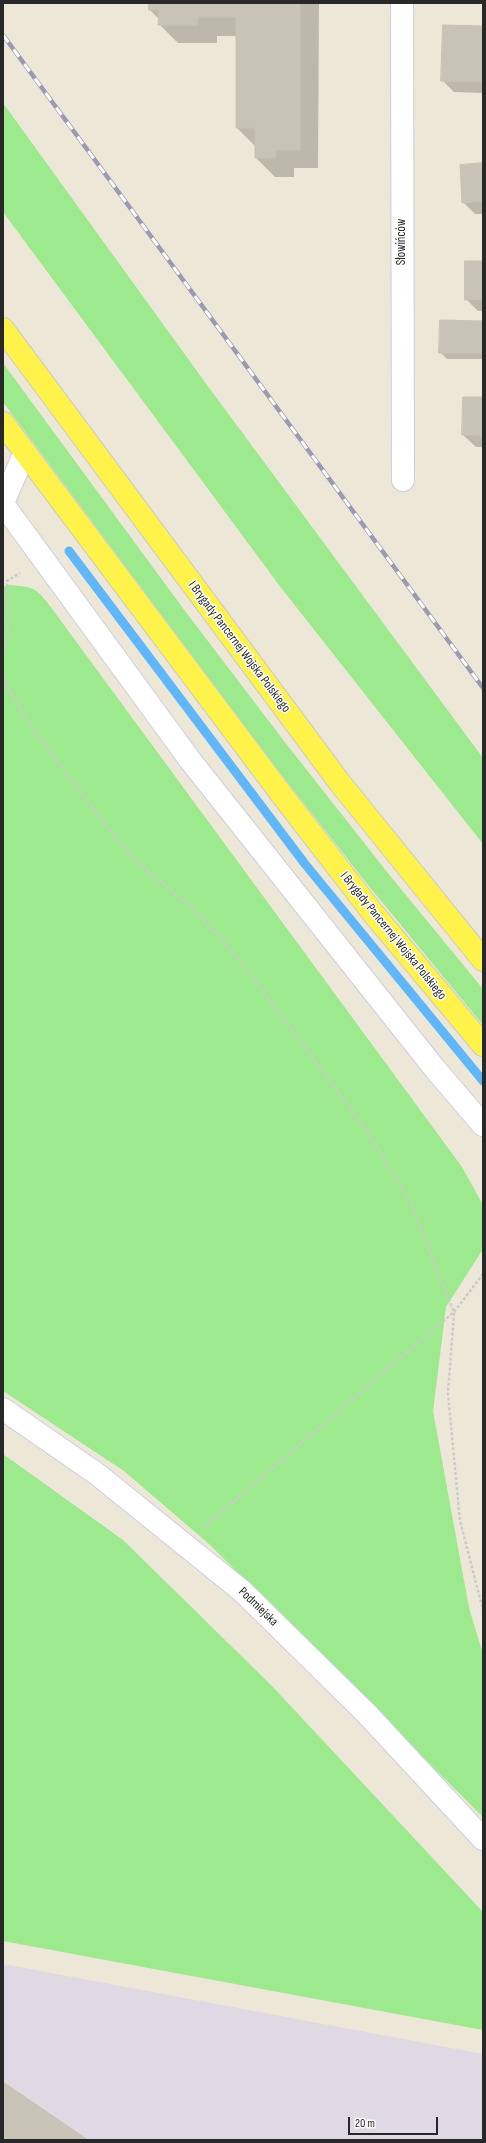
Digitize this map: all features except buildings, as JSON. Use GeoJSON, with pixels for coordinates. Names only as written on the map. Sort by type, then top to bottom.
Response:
{"type":"FeatureCollection","features":[{"type":"Feature","properties":{"kind":"main road","name":"I Brygady Pancernej Wojska Polskiego"},"geometry":{"type":"LineString","coordinates":[[3,329],[340,783],[483,960]]}},
{"type":"Feature","properties":{"kind":"main road","name":"I Brygady Pancernej Wojska Polskiego"},"geometry":{"type":"LineString","coordinates":[[3,422],[339,869],[483,1045]]}},
{"type":"Feature","properties":{"kind":"street","name":"Słowińców"},"geometry":{"type":"LineString","coordinates":[[402,3],[403,480]]}},
{"type":"Feature","properties":{"kind":"street"},"geometry":{"type":"LineString","coordinates":[[25,452],[3,504],[190,760],[435,1069],[483,1125]]}},
{"type":"Feature","properties":{"kind":"street","name":"Podmiejska"},"geometry":{"type":"LineString","coordinates":[[3,1409],[98,1474],[185,1543],[242,1591],[361,1708],[483,1839]]}},
{"type":"Feature","properties":{"kind":"path"},"geometry":{"type":"LineString","coordinates":[[3,650],[8,635],[7,581],[43,558]]}},
{"type":"Feature","properties":{"kind":"path"},"geometry":{"type":"LineString","coordinates":[[3,679],[30,724],[111,832],[135,860],[192,908],[224,942],[253,977],[366,1130],[410,1202],[454,1312],[448,1394],[460,1521],[483,1610]]}},
{"type":"Feature","properties":{"kind":"path"},"geometry":{"type":"LineString","coordinates":[[185,1543],[454,1312],[483,1274]]}},
{"type":"Feature","properties":{"kind":"shaded area"},"geometry":{"type":"Polygon","coordinates":[[[3,1964],[483,2054],[483,2140],[3,2140],[3,1964]]]}},
{"type":"Feature","properties":{"kind":"green space"},"geometry":{"type":"Polygon","coordinates":[[[3,103],[207,385],[483,758],[483,844],[282,589],[3,212],[3,103]]]}},
{"type":"Feature","properties":{"kind":"green space"},"geometry":{"type":"Polygon","coordinates":[[[3,363],[185,611],[284,741],[387,872],[483,989],[483,1025],[368,885],[266,755],[3,402],[3,363]]]}},
{"type":"Feature","properties":{"kind":"green space"},"geometry":{"type":"Polygon","coordinates":[[[8,585],[28,587],[36,591],[50,606],[462,1167],[483,1205],[483,1249],[446,1307],[433,1411],[469,1608],[483,1654],[483,1817],[209,1544],[124,1471],[3,1391],[3,587],[8,585]]]}},
{"type":"Feature","properties":{"kind":"green space"},"geometry":{"type":"Polygon","coordinates":[[[3,1454],[123,1540],[272,1686],[483,1912],[483,2030],[3,1941],[3,1454]]]}},
{"type":"Feature","properties":{"kind":"waterway"},"geometry":{"type":"LineString","coordinates":[[69,551],[305,864],[483,1081]]}},
{"type":"Feature","properties":{"kind":"railway"},"geometry":{"type":"LineString","coordinates":[[3,35],[483,688]]}}]}
